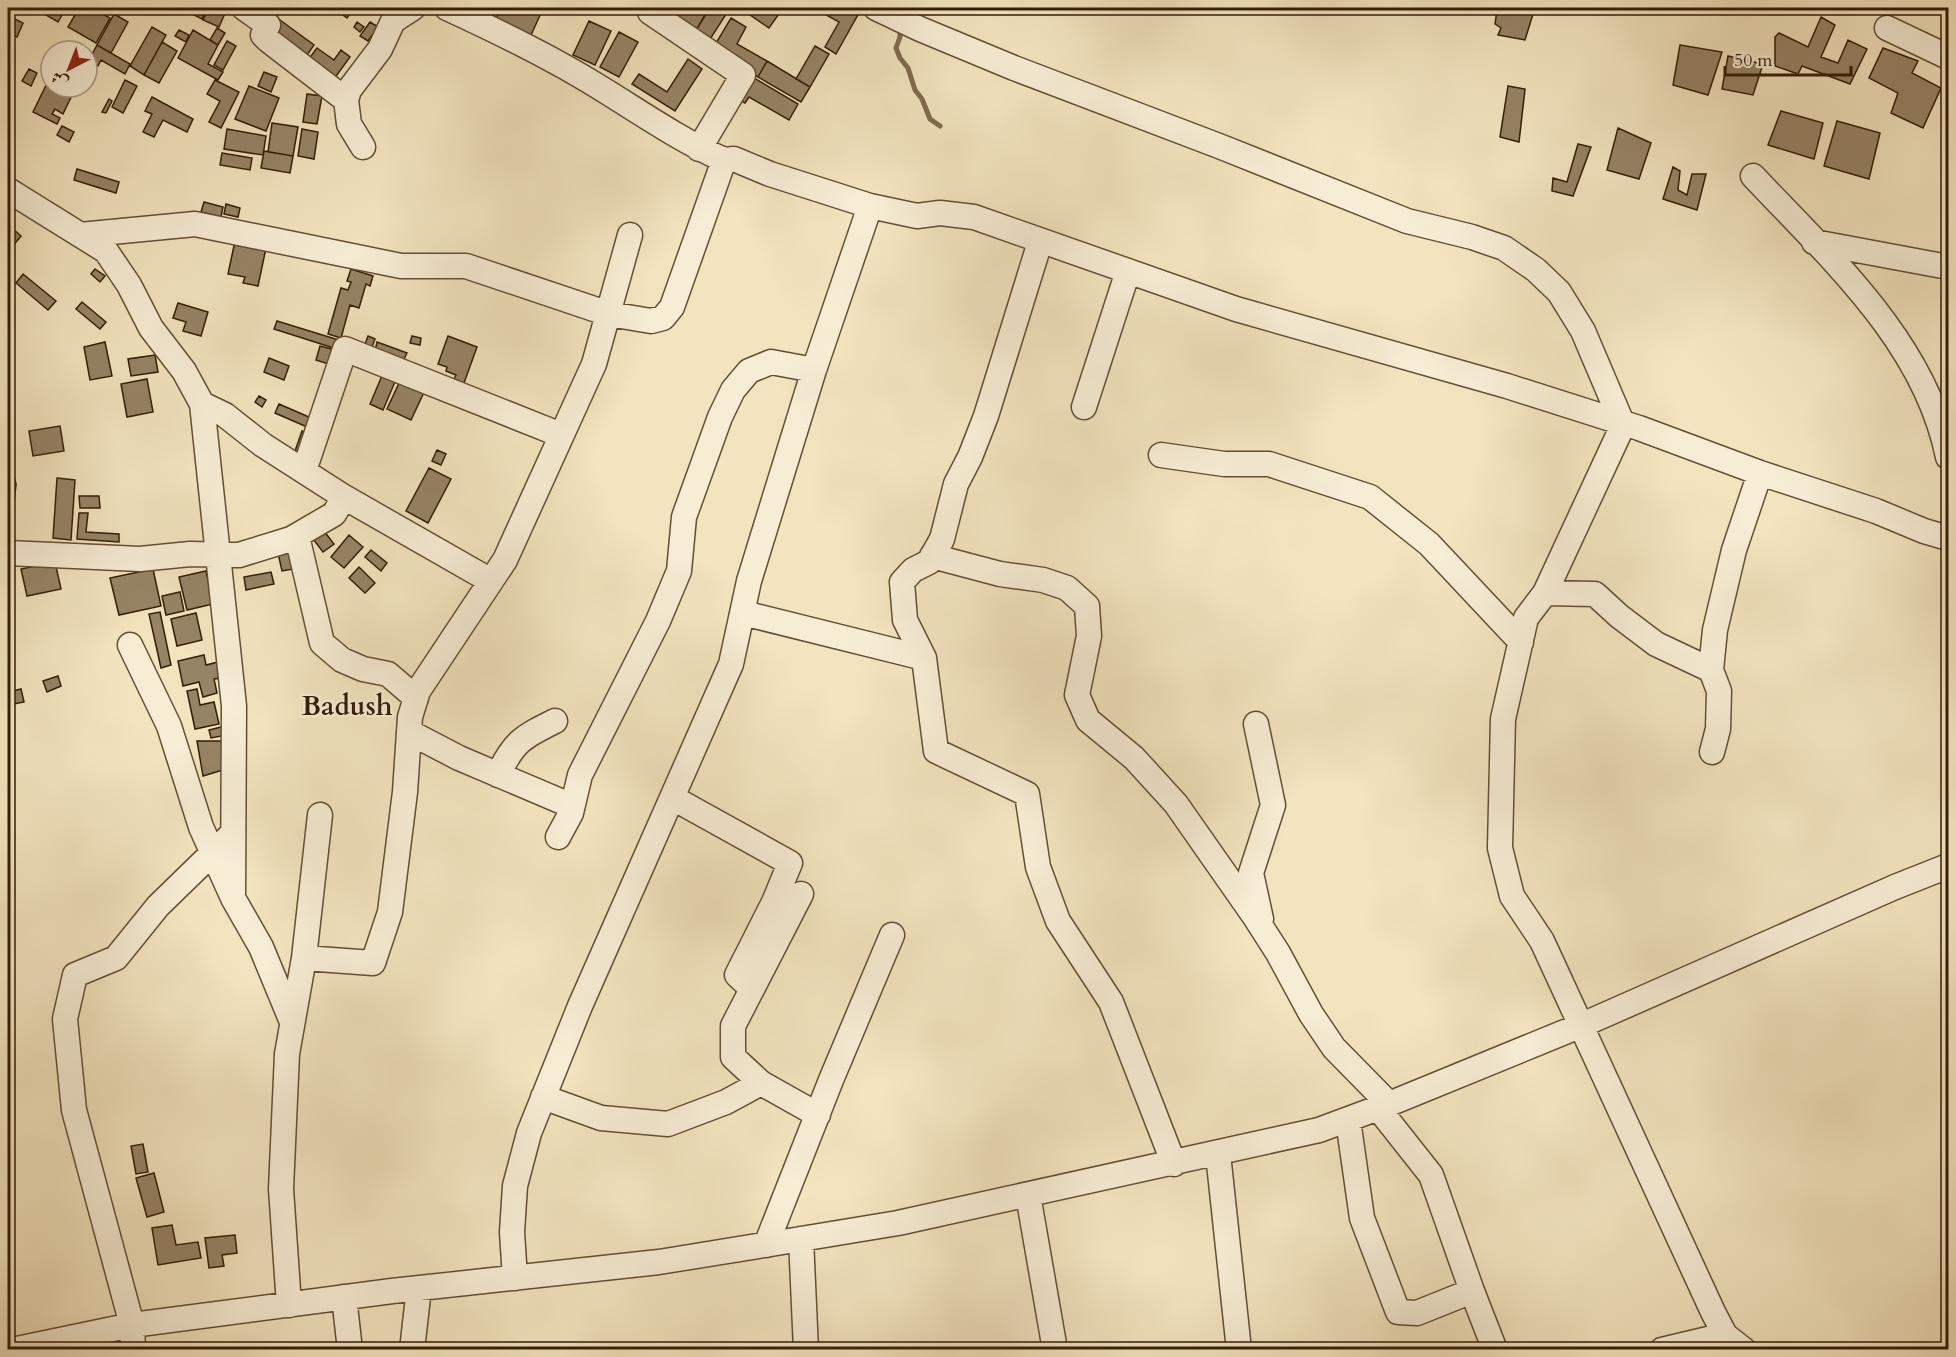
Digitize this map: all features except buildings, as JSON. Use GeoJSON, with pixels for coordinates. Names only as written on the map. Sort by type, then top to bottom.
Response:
{"type":"FeatureCollection","features":[{"type":"Feature","properties":{"kind":"street"},"geometry":{"type":"LineString","coordinates":[[244,8],[268,25],[263,35],[268,40],[346,100]]}},
{"type":"Feature","properties":{"kind":"street"},"geometry":{"type":"LineString","coordinates":[[363,147],[349,124],[346,100],[349,90],[380,48],[393,21],[413,8]]}},
{"type":"Feature","properties":{"kind":"street"},"geometry":{"type":"LineString","coordinates":[[447,8],[592,83],[659,126],[699,149],[724,160],[734,159],[771,174],[870,206],[917,216],[940,213],[974,217],[1236,309],[1507,386],[1623,425],[1639,428],[1760,473],[1876,511],[1924,531],[1948,535]]}},
{"type":"Feature","properties":{"kind":"street"},"geometry":{"type":"LineString","coordinates":[[887,10],[920,29],[1014,68],[1407,221],[1472,237],[1503,248],[1536,270],[1559,292],[1583,331],[1623,425],[1545,592],[1526,618],[1503,719],[1500,848],[1512,896],[1542,941],[1670,1221],[1725,1335],[1744,1350]]}},
{"type":"Feature","properties":{"kind":"street"},"geometry":{"type":"LineString","coordinates":[[650,12],[743,75],[699,149]]}},
{"type":"Feature","properties":{"kind":"street"},"geometry":{"type":"LineString","coordinates":[[1887,28],[1948,57]]}},
{"type":"Feature","properties":{"kind":"street"},"geometry":{"type":"LineString","coordinates":[[80,235],[195,224],[401,266],[466,266],[609,314],[651,321],[663,318],[672,308],[724,160]]}},
{"type":"Feature","properties":{"kind":"street"},"geometry":{"type":"LineString","coordinates":[[1752,176],[1866,300],[1899,341],[1926,388],[1944,437],[1948,457]]}},
{"type":"Feature","properties":{"kind":"street"},"geometry":{"type":"LineString","coordinates":[[8,190],[106,251],[129,285],[151,328],[184,371],[202,404],[234,706],[233,898]]}},
{"type":"Feature","properties":{"kind":"street"},"geometry":{"type":"LineString","coordinates":[[515,1278],[512,1232],[515,1186],[529,1133],[580,1006],[731,664],[749,581],[814,370],[870,206]]}},
{"type":"Feature","properties":{"kind":"street"},"geometry":{"type":"LineString","coordinates":[[304,958],[373,963],[392,902],[405,792],[410,717],[418,692],[505,560],[594,364],[630,235]]}},
{"type":"Feature","properties":{"kind":"street"},"geometry":{"type":"LineString","coordinates":[[1040,242],[986,416],[970,457],[956,484],[942,539],[929,562],[913,570],[902,582],[905,620],[924,658],[936,751],[1027,794],[1038,867],[1058,921],[1111,1002],[1174,1164]]}},
{"type":"Feature","properties":{"kind":"street"},"geometry":{"type":"LineString","coordinates":[[1814,242],[1948,267]]}},
{"type":"Feature","properties":{"kind":"street"},"geometry":{"type":"LineString","coordinates":[[1084,407],[1128,271]]}},
{"type":"Feature","properties":{"kind":"street"},"geometry":{"type":"LineString","coordinates":[[304,471],[345,349],[561,435]]}},
{"type":"Feature","properties":{"kind":"street"},"geometry":{"type":"LineString","coordinates":[[558,837],[572,806],[580,775],[658,621],[679,571],[684,517],[720,417],[733,390],[749,370],[771,362],[814,370]]}},
{"type":"Feature","properties":{"kind":"street"},"geometry":{"type":"LineString","coordinates":[[202,404],[225,415],[263,445],[344,497],[491,582]]}},
{"type":"Feature","properties":{"kind":"street"},"geometry":{"type":"LineString","coordinates":[[1161,455],[1224,464],[1269,464],[1370,497],[1428,544],[1521,642]]}},
{"type":"Feature","properties":{"kind":"street"},"geometry":{"type":"LineString","coordinates":[[1712,752],[1718,729],[1719,690],[1711,670],[1715,630],[1734,550],[1760,473]]}},
{"type":"Feature","properties":{"kind":"street"},"geometry":{"type":"LineString","coordinates":[[8,553],[140,559],[190,554],[239,555],[297,536],[334,514],[344,497]]}},
{"type":"Feature","properties":{"kind":"street"},"geometry":{"type":"LineString","coordinates":[[297,536],[322,643],[342,660],[363,669],[388,674],[416,698]]}},
{"type":"Feature","properties":{"kind":"street"},"geometry":{"type":"LineString","coordinates":[[932,556],[1000,574],[1043,580],[1067,588],[1087,606],[1089,636],[1077,695],[1088,720],[1134,758],[1176,804],[1278,953],[1311,1014],[1334,1048],[1384,1106],[1431,1175],[1495,1350]]}},
{"type":"Feature","properties":{"kind":"street"},"geometry":{"type":"LineString","coordinates":[[1545,592],[1594,594],[1656,644],[1711,670]]}},
{"type":"Feature","properties":{"kind":"street"},"geometry":{"type":"LineString","coordinates":[[743,614],[924,658]]}},
{"type":"Feature","properties":{"kind":"street"},"geometry":{"type":"LineString","coordinates":[[130,645],[168,726],[201,827],[233,898],[261,946],[292,1022]]}},
{"type":"Feature","properties":{"kind":"street"},"geometry":{"type":"LineString","coordinates":[[498,775],[507,756],[525,736],[555,720]]}},
{"type":"Feature","properties":{"kind":"street"},"geometry":{"type":"LineString","coordinates":[[1256,724],[1273,805],[1251,873],[1263,930]]}},
{"type":"Feature","properties":{"kind":"street"},"geometry":{"type":"LineString","coordinates":[[409,732],[459,758],[572,806]]}},
{"type":"Feature","properties":{"kind":"street"},"geometry":{"type":"LineString","coordinates":[[673,798],[790,863],[774,902],[737,975],[752,989]]}},
{"type":"Feature","properties":{"kind":"street"},"geometry":{"type":"LineString","coordinates":[[289,1305],[281,1189],[287,1054],[304,958],[320,815]]}},
{"type":"Feature","properties":{"kind":"street"},"geometry":{"type":"LineString","coordinates":[[134,1350],[132,1325],[74,1110],[65,1019],[75,975],[116,958],[158,906],[233,833]]}},
{"type":"Feature","properties":{"kind":"street"},"geometry":{"type":"LineString","coordinates":[[12,1350],[132,1325],[419,1288],[659,1262],[898,1223],[1174,1164],[1319,1130],[1384,1106],[1582,1025],[1895,887],[1948,866]]}},
{"type":"Feature","properties":{"kind":"street"},"geometry":{"type":"LineString","coordinates":[[801,894],[733,1026],[733,1057],[761,1083],[818,1115]]}},
{"type":"Feature","properties":{"kind":"street"},"geometry":{"type":"LineString","coordinates":[[766,1245],[831,1080],[892,935]]}},
{"type":"Feature","properties":{"kind":"street"},"geometry":{"type":"LineString","coordinates":[[543,1097],[601,1118],[668,1124],[726,1102],[761,1083]]}},
{"type":"Feature","properties":{"kind":"street"},"geometry":{"type":"LineString","coordinates":[[1348,1120],[1362,1218],[1398,1312],[1416,1313],[1472,1291]]}},
{"type":"Feature","properties":{"kind":"street"},"geometry":{"type":"LineString","coordinates":[[1218,1154],[1239,1350]]}},
{"type":"Feature","properties":{"kind":"street"},"geometry":{"type":"LineString","coordinates":[[1028,1195],[1055,1350]]}},
{"type":"Feature","properties":{"kind":"street"},"geometry":{"type":"LineString","coordinates":[[801,1239],[806,1350]]}},
{"type":"Feature","properties":{"kind":"street"},"geometry":{"type":"LineString","coordinates":[[412,1350],[419,1288]]}},
{"type":"Feature","properties":{"kind":"street"},"geometry":{"type":"LineString","coordinates":[[344,1297],[350,1350]]}},
{"type":"Feature","properties":{"kind":"street"},"geometry":{"type":"LineString","coordinates":[[1662,1350],[1725,1335]]}},
{"type":"Feature","properties":{"kind":"waterway"},"geometry":{"type":"LineString","coordinates":[[900,26],[900,37],[896,48],[908,68],[915,90],[922,99],[930,119],[940,126]]}},
{"type":"Feature","properties":{"kind":"district","name":"Badush"},"geometry":{"type":"Point","coordinates":[347,706]}}]}
